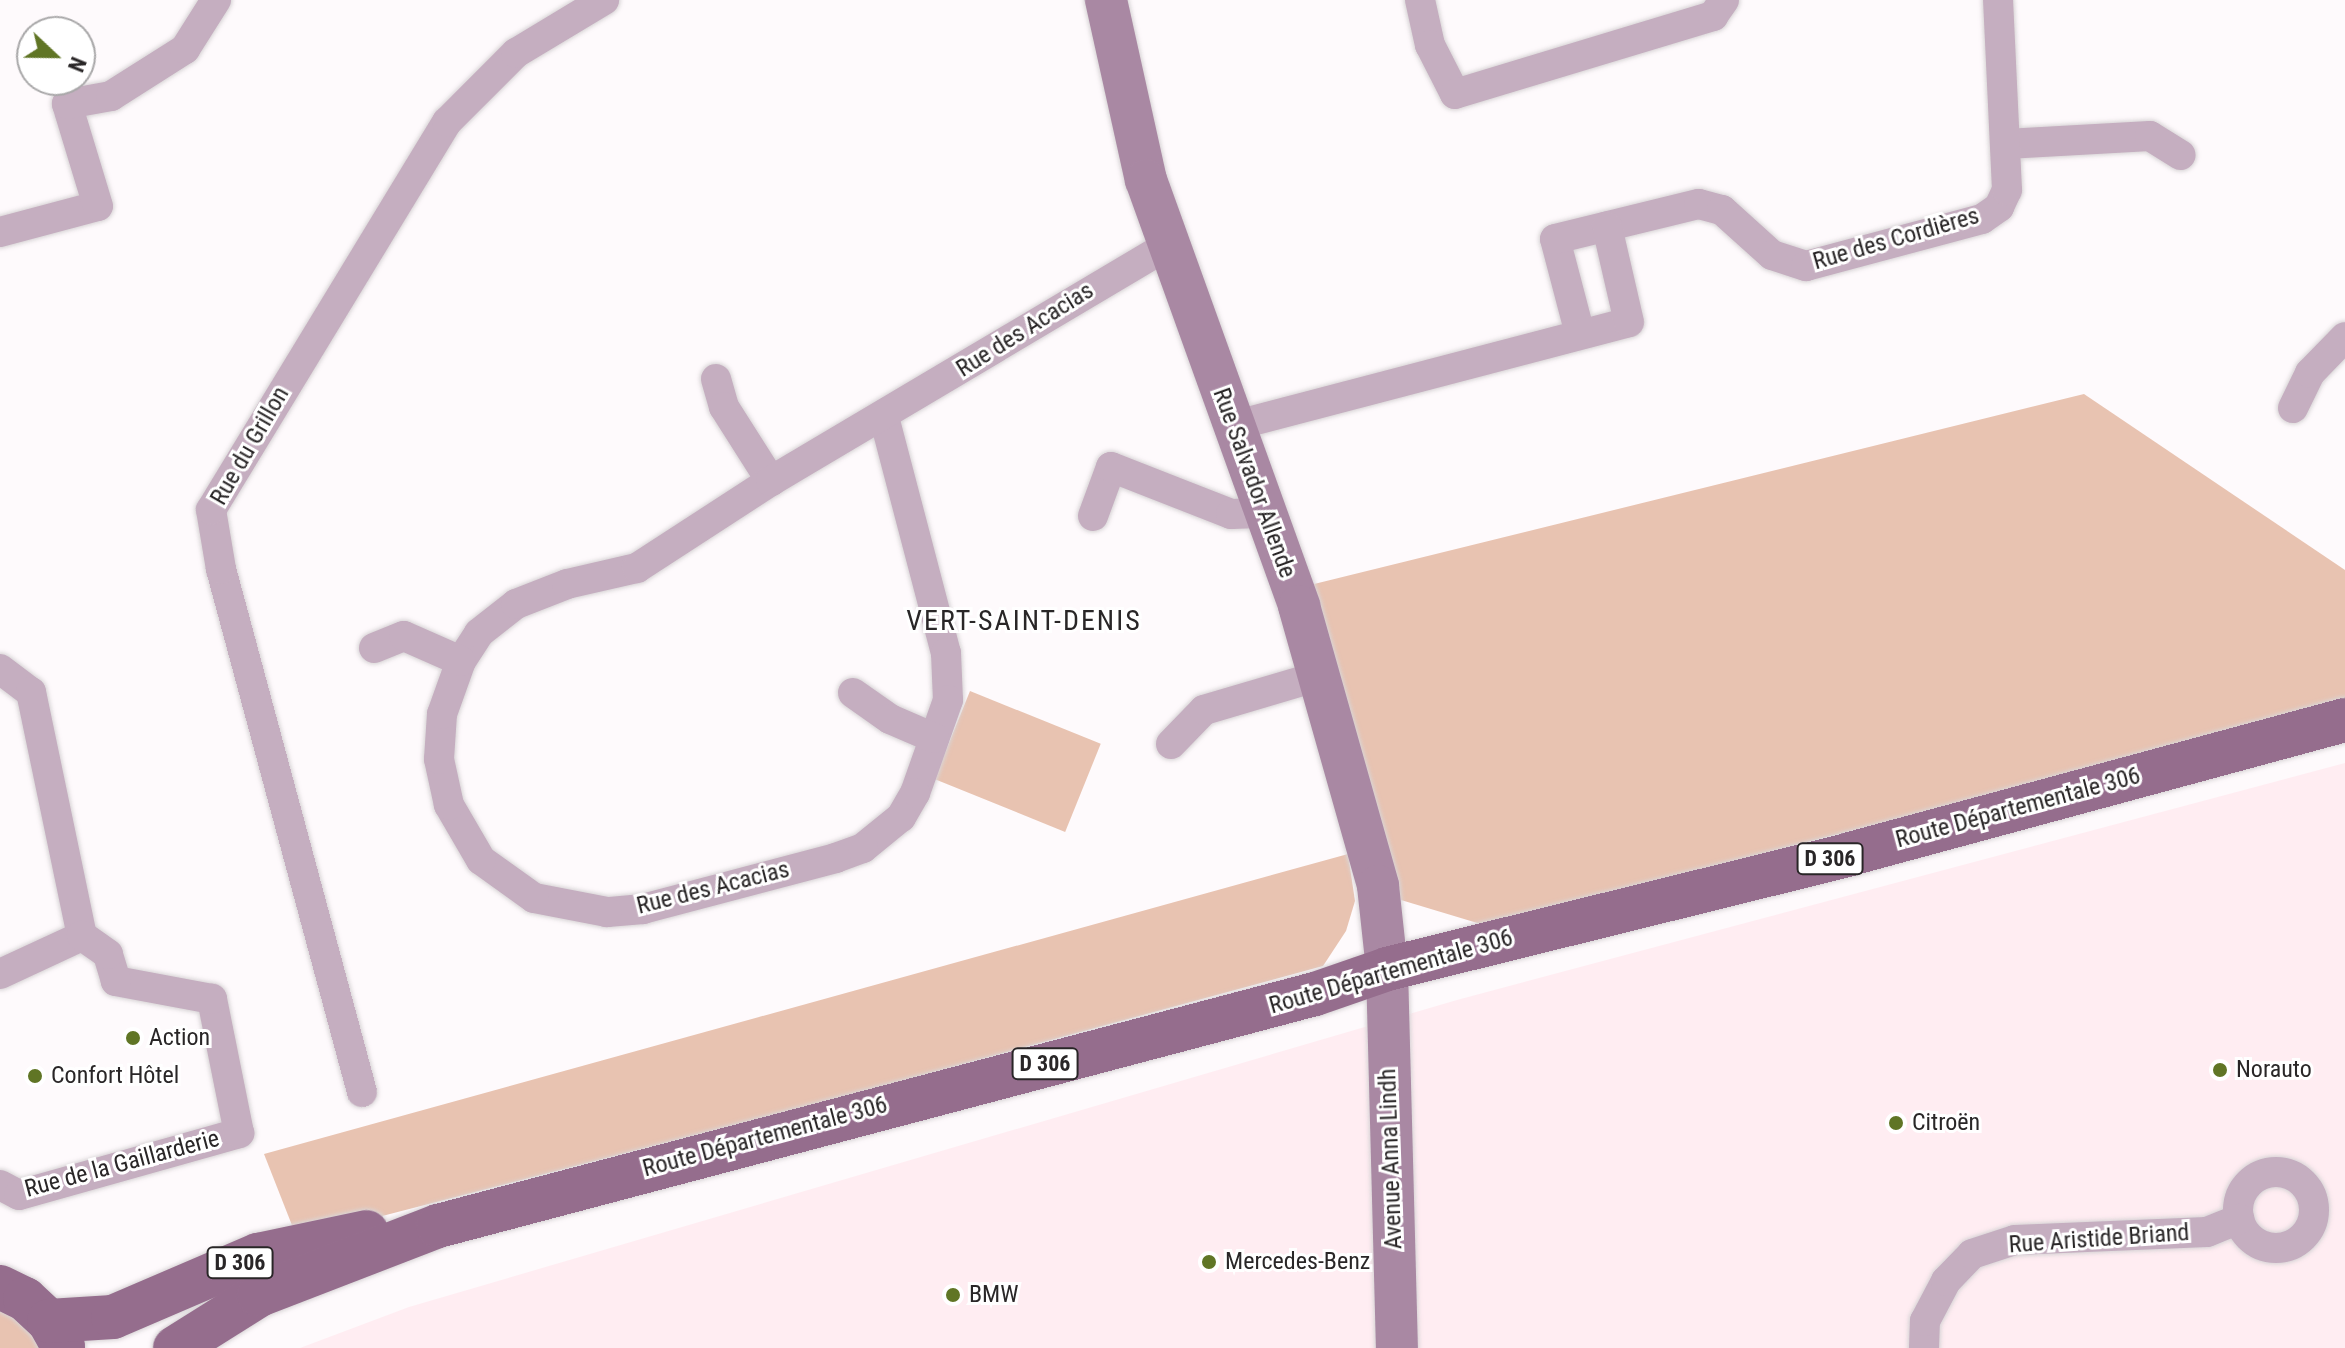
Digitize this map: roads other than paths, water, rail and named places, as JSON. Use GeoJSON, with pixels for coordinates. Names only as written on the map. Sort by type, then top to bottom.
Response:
{"type":"FeatureCollection","features":[{"type":"Feature","properties":{"kind":"main road","name":"Route Départementale 306"},"geometry":{"type":"LineString","coordinates":[[175,1348],[259,1295],[438,1226],[1315,994],[1387,969],[1850,854],[2345,720]]}},
{"type":"Feature","properties":{"kind":"main road","name":"Route Départementale 306"},"geometry":{"type":"LineString","coordinates":[[57,1334],[113,1317],[258,1255],[355,1233],[438,1226]]}},
{"type":"Feature","properties":{"kind":"main road"},"geometry":{"type":"LineString","coordinates":[[0,1287],[25,1299],[57,1334]]}},
{"type":"Feature","properties":{"kind":"street"},"geometry":{"type":"LineString","coordinates":[[0,232],[98,206],[67,104],[111,96],[185,49],[216,0]]}},
{"type":"Feature","properties":{"kind":"street","name":"Rue du Grillon"},"geometry":{"type":"LineString","coordinates":[[362,1092],[221,569],[211,510],[447,122],[516,53],[604,0]]}},
{"type":"Feature","properties":{"kind":"street","name":"Rue Salvador Allende"},"geometry":{"type":"LineString","coordinates":[[1106,0],[1132,127],[1167,246],[1322,675],[1378,886],[1387,969]]}},
{"type":"Feature","properties":{"kind":"street"},"geometry":{"type":"LineString","coordinates":[[1420,0],[1430,45],[1455,94],[1713,16],[1724,0]]}},
{"type":"Feature","properties":{"kind":"street","name":"Rue des Cordières"},"geometry":{"type":"LineString","coordinates":[[1580,334],[1555,239],[1667,208],[1699,204],[1722,210],[1772,255],[1806,266],[1982,219],[1999,207],[2007,190],[1998,0]]}},
{"type":"Feature","properties":{"kind":"street"},"geometry":{"type":"LineString","coordinates":[[2006,144],[2150,136],[2180,155]]}},
{"type":"Feature","properties":{"kind":"street"},"geometry":{"type":"LineString","coordinates":[[1233,426],[1629,322],[1607,227]]}},
{"type":"Feature","properties":{"kind":"street","name":"Rue des Acacias"},"geometry":{"type":"LineString","coordinates":[[884,417],[946,653],[948,700],[915,793],[901,817],[863,848],[643,909],[581,908],[534,898],[506,881],[481,860],[449,805],[439,759],[442,714],[461,661],[479,633],[516,604],[567,584],[637,568],[771,481],[884,417],[1167,246]]}},
{"type":"Feature","properties":{"kind":"street"},"geometry":{"type":"LineString","coordinates":[[2293,408],[2310,373],[2345,337]]}},
{"type":"Feature","properties":{"kind":"street"},"geometry":{"type":"LineString","coordinates":[[716,379],[724,407],[771,481]]}},
{"type":"Feature","properties":{"kind":"street"},"geometry":{"type":"LineString","coordinates":[[1093,516],[1111,467],[1231,514],[1265,513]]}},
{"type":"Feature","properties":{"kind":"street"},"geometry":{"type":"LineString","coordinates":[[374,648],[404,636],[461,661]]}},
{"type":"Feature","properties":{"kind":"street"},"geometry":{"type":"LineString","coordinates":[[0,669],[31,692],[82,936],[0,974]]}},
{"type":"Feature","properties":{"kind":"street"},"geometry":{"type":"LineString","coordinates":[[1171,744],[1204,710],[1322,675]]}},
{"type":"Feature","properties":{"kind":"street"},"geometry":{"type":"LineString","coordinates":[[853,693],[890,719],[934,738]]}},
{"type":"Feature","properties":{"kind":"street","name":"Rue de la Gaillarderie"},"geometry":{"type":"LineString","coordinates":[[0,1185],[19,1195],[239,1133],[212,999],[116,981],[108,954],[82,936]]}},
{"type":"Feature","properties":{"kind":"street","name":"Avenue Anna Lindh"},"geometry":{"type":"LineString","coordinates":[[1387,969],[1397,1348]]}},
{"type":"Feature","properties":{"kind":"street","name":"Rue Aristide Briand"},"geometry":{"type":"LineString","coordinates":[[1924,1348],[1925,1321],[1946,1281],[1972,1254],[2015,1240],[2207,1232],[2239,1219]]}},
{"type":"Feature","properties":{"kind":"place","name":"Action"},"geometry":{"type":"Point","coordinates":[133,1038]}},
{"type":"Feature","properties":{"kind":"place","name":"Norauto"},"geometry":{"type":"Point","coordinates":[2220,1070]}},
{"type":"Feature","properties":{"kind":"place","name":"Confort Hôtel"},"geometry":{"type":"Point","coordinates":[35,1076]}},
{"type":"Feature","properties":{"kind":"place","name":"Citroën"},"geometry":{"type":"Point","coordinates":[1896,1123]}},
{"type":"Feature","properties":{"kind":"place","name":"Mercedes-Benz"},"geometry":{"type":"Point","coordinates":[1209,1262]}},
{"type":"Feature","properties":{"kind":"place","name":"BMW"},"geometry":{"type":"Point","coordinates":[953,1295]}},
{"type":"Feature","properties":{"kind":"district","name":"VERT-SAINT-DENIS"},"geometry":{"type":"Point","coordinates":[1024,621]}}]}
